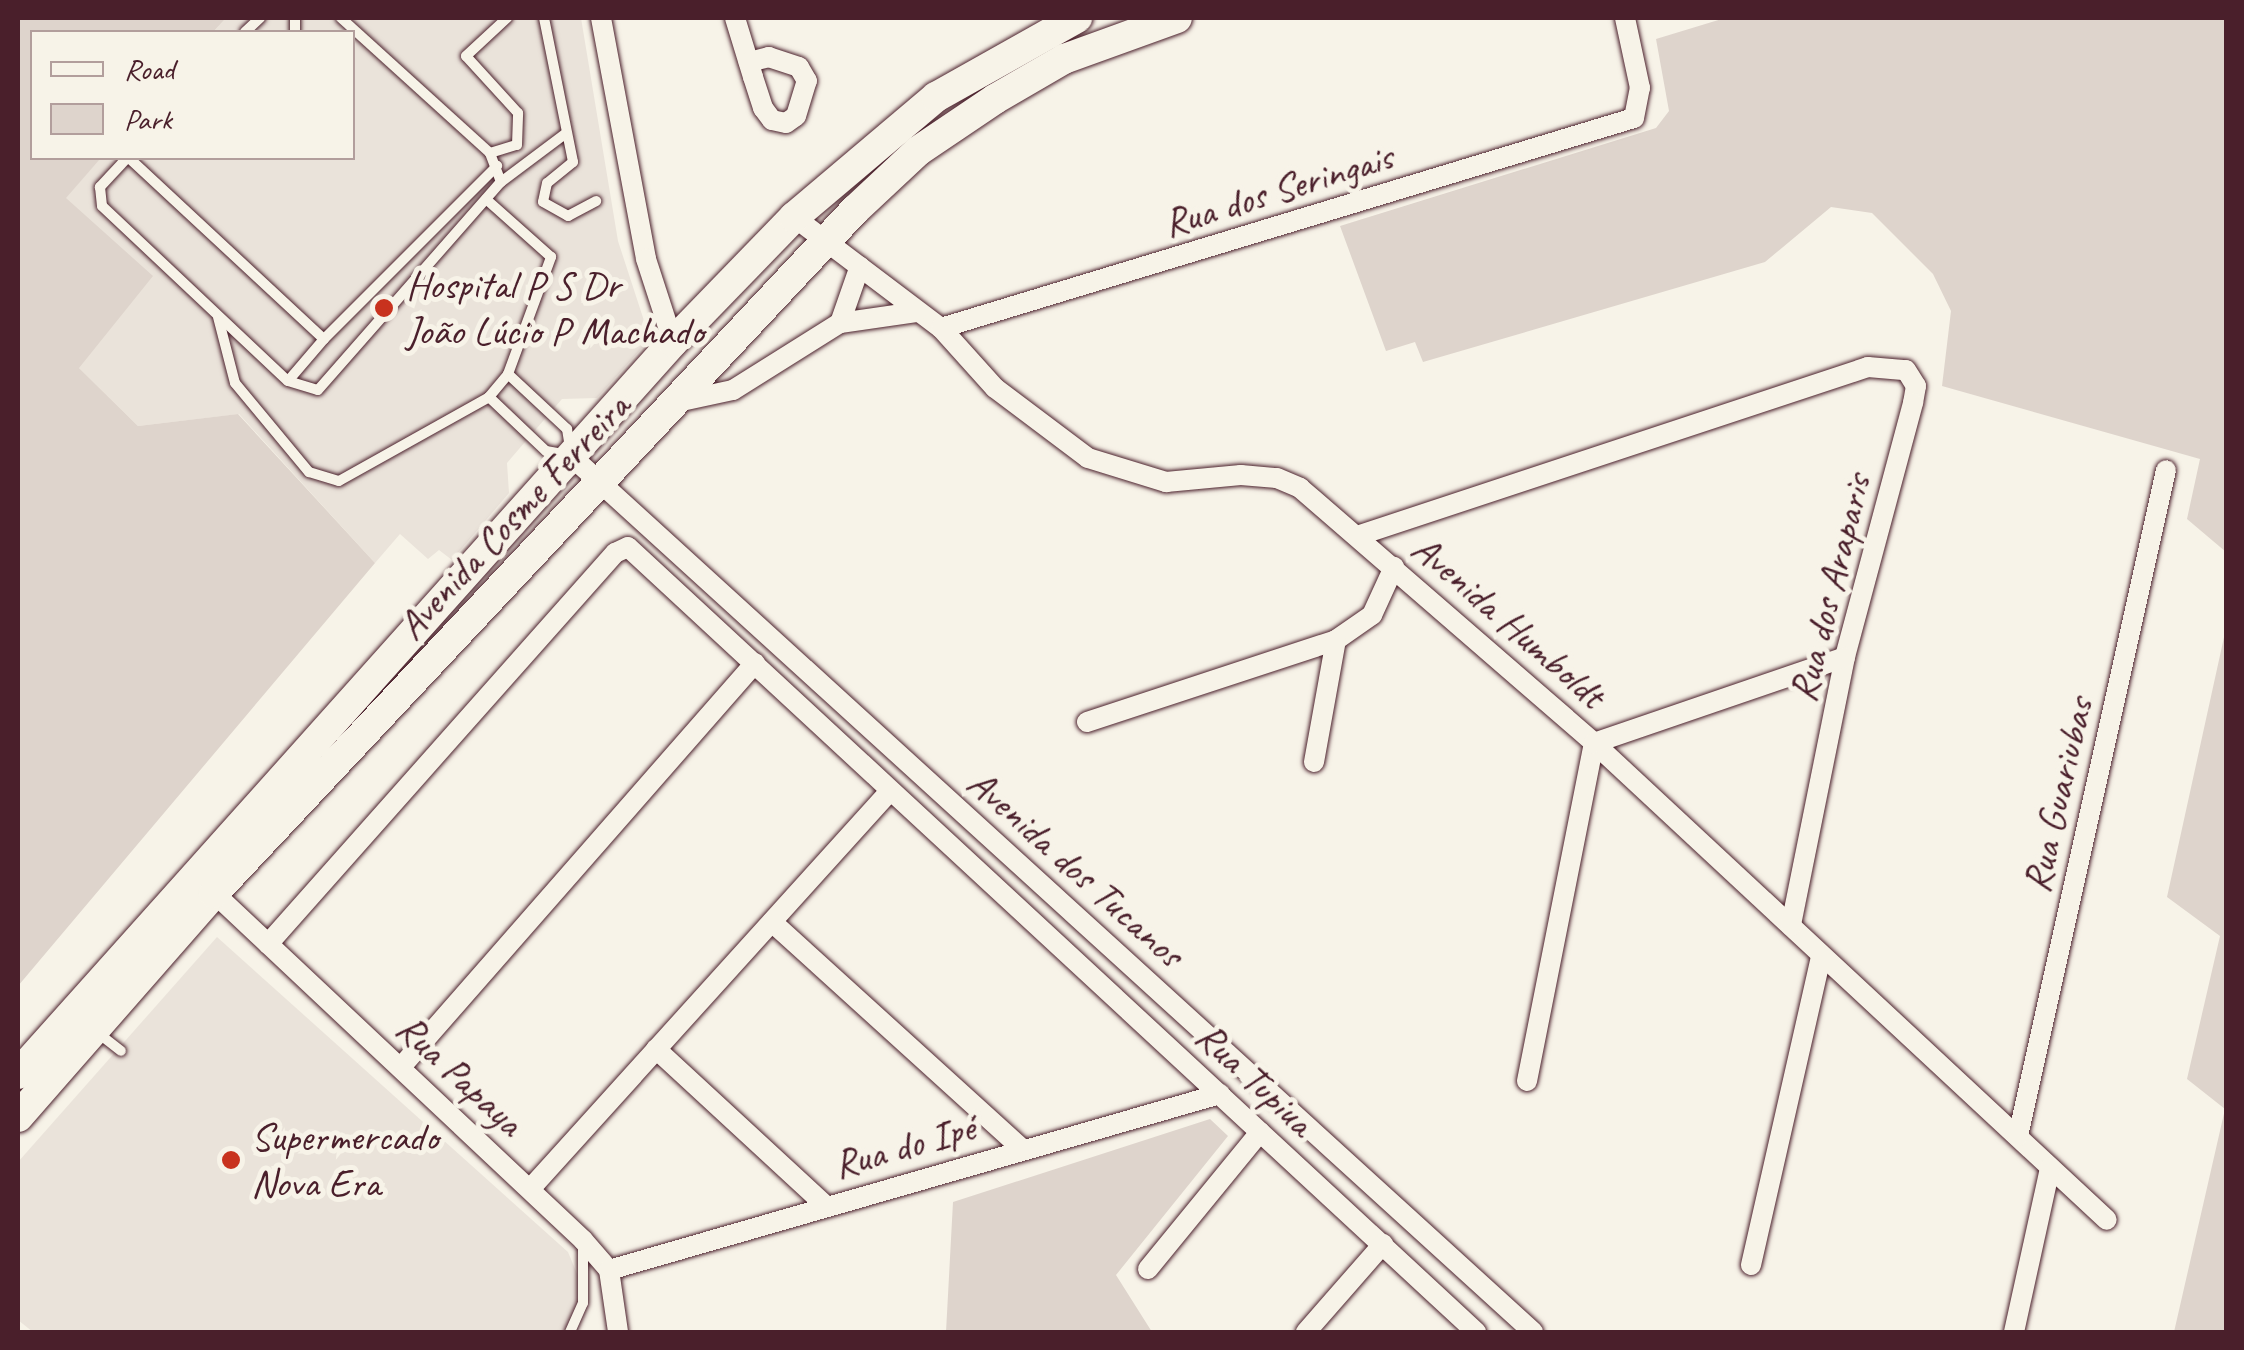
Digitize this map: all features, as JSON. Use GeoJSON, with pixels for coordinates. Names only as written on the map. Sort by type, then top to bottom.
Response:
{"type":"FeatureCollection","features":[{"type":"Feature","properties":{"kind":"main road","name":"Avenida Cosme Ferreira"},"geometry":{"type":"LineString","coordinates":[[18,1074],[673,342],[794,217],[936,98],[1000,55],[1077,18]]}},
{"type":"Feature","properties":{"kind":"main road","name":"Avenida Cosme Ferreira"},"geometry":{"type":"LineString","coordinates":[[18,1117],[214,893],[825,243],[918,151],[1064,59],[1177,18]]}},
{"type":"Feature","properties":{"kind":"street"},"geometry":{"type":"LineString","coordinates":[[602,18],[646,258],[673,342]]}},
{"type":"Feature","properties":{"kind":"street","name":"Rua dos Seringais"},"geometry":{"type":"LineString","coordinates":[[942,328],[1634,118],[1640,88],[1625,18]]}},
{"type":"Feature","properties":{"kind":"street"},"geometry":{"type":"LineString","coordinates":[[738,27],[748,62]]}},
{"type":"Feature","properties":{"kind":"street","name":"Avenida Humboldt"},"geometry":{"type":"LineString","coordinates":[[794,217],[942,328],[995,388],[1088,458],[1166,482],[1277,478],[1357,536],[1594,742],[1821,958],[2108,1220]]}},
{"type":"Feature","properties":{"kind":"street"},"geometry":{"type":"LineString","coordinates":[[840,323],[860,266]]}},
{"type":"Feature","properties":{"kind":"street"},"geometry":{"type":"LineString","coordinates":[[677,402],[733,390],[840,323],[916,312]]}},
{"type":"Feature","properties":{"kind":"street","name":"Rua dos Araparis"},"geometry":{"type":"LineString","coordinates":[[1357,536],[1809,387],[1888,364],[1906,370],[1916,386],[1846,657],[1791,926]]}},
{"type":"Feature","properties":{"kind":"street","name":"Avenida dos Tucanos"},"geometry":{"type":"LineString","coordinates":[[571,456],[1533,1332]]}},
{"type":"Feature","properties":{"kind":"street","name":"Rua Guariubas"},"geometry":{"type":"LineString","coordinates":[[2018,1136],[2166,470]]}},
{"type":"Feature","properties":{"kind":"street","name":"Rua Tupiua"},"geometry":{"type":"LineString","coordinates":[[268,944],[615,553],[635,550],[890,792],[1476,1332]]}},
{"type":"Feature","properties":{"kind":"street"},"geometry":{"type":"LineString","coordinates":[[1087,722],[1336,640],[1372,615],[1394,567]]}},
{"type":"Feature","properties":{"kind":"street"},"geometry":{"type":"LineString","coordinates":[[1314,762],[1336,640]]}},
{"type":"Feature","properties":{"kind":"street"},"geometry":{"type":"LineString","coordinates":[[1528,1081],[1594,742],[1846,657]]}},
{"type":"Feature","properties":{"kind":"street"},"geometry":{"type":"LineString","coordinates":[[401,1068],[755,663]]}},
{"type":"Feature","properties":{"kind":"street"},"geometry":{"type":"LineString","coordinates":[[531,1188],[890,792]]}},
{"type":"Feature","properties":{"kind":"street","name":"Rua Papaya"},"geometry":{"type":"LineString","coordinates":[[214,893],[531,1188],[608,1270]]}},
{"type":"Feature","properties":{"kind":"street"},"geometry":{"type":"LineString","coordinates":[[772,922],[1022,1150]]}},
{"type":"Feature","properties":{"kind":"street"},"geometry":{"type":"LineString","coordinates":[[1751,1265],[1821,958]]}},
{"type":"Feature","properties":{"kind":"street"},"geometry":{"type":"LineString","coordinates":[[656,1049],[826,1205]]}},
{"type":"Feature","properties":{"kind":"street","name":"Rua do Ipé"},"geometry":{"type":"LineString","coordinates":[[608,1270],[1220,1094]]}},
{"type":"Feature","properties":{"kind":"street"},"geometry":{"type":"LineString","coordinates":[[1148,1269],[1260,1132]]}},
{"type":"Feature","properties":{"kind":"street"},"geometry":{"type":"LineString","coordinates":[[2014,1332],[2050,1168]]}},
{"type":"Feature","properties":{"kind":"street"},"geometry":{"type":"LineString","coordinates":[[1306,1332],[1383,1244]]}},
{"type":"Feature","properties":{"kind":"street"},"geometry":{"type":"LineString","coordinates":[[608,1270],[618,1332]]}},
{"type":"Feature","properties":{"kind":"lane"},"geometry":{"type":"LineString","coordinates":[[342,18],[490,153],[501,182]]}},
{"type":"Feature","properties":{"kind":"lane"},"geometry":{"type":"LineString","coordinates":[[490,153],[516,145],[518,114],[466,56],[507,18]]}},
{"type":"Feature","properties":{"kind":"lane"},"geometry":{"type":"LineString","coordinates":[[544,18],[573,162],[547,183],[543,202],[568,216],[596,201]]}},
{"type":"Feature","properties":{"kind":"lane"},"geometry":{"type":"LineString","coordinates":[[126,160],[100,188],[102,206],[288,380],[318,390],[501,182],[565,134]]}},
{"type":"Feature","properties":{"kind":"lane"},"geometry":{"type":"LineString","coordinates":[[130,160],[324,340]]}},
{"type":"Feature","properties":{"kind":"lane"},"geometry":{"type":"LineString","coordinates":[[288,380],[497,166]]}},
{"type":"Feature","properties":{"kind":"lane"},"geometry":{"type":"LineString","coordinates":[[218,317],[236,383],[322,480],[338,481],[489,398],[508,374],[551,258],[486,199]]}},
{"type":"Feature","properties":{"kind":"lane"},"geometry":{"type":"LineString","coordinates":[[489,398],[546,451],[571,456],[567,429],[508,374]]}},
{"type":"Feature","properties":{"kind":"lane"},"geometry":{"type":"LineString","coordinates":[[94,1030],[121,1051]]}},
{"type":"Feature","properties":{"kind":"lane"},"geometry":{"type":"LineString","coordinates":[[570,1332],[583,1303],[583,1240]]}},
{"type":"Feature","properties":{"kind":"shaded area","name":"Hospital P S Dr João Lúcio P Machado"},"geometry":{"type":"Polygon","coordinates":[[[226,18],[581,18],[618,241],[650,339],[597,398],[562,399],[507,463],[509,493],[452,560],[439,550],[428,559],[400,534],[375,563],[239,414],[138,426],[79,368],[65,198],[99,160],[355,160],[355,30],[215,30],[226,18]]]}},
{"type":"Feature","properties":{"kind":"shaded area","name":"Supermercado Nova Era"},"geometry":{"type":"Polygon","coordinates":[[[217,937],[568,1252],[589,1303],[575,1332],[33,1332],[18,1320],[18,1162],[217,937]]]}},
{"type":"Feature","properties":{"kind":"green space"},"geometry":{"type":"Polygon","coordinates":[[[18,18],[226,18],[215,30],[30,30],[30,160],[99,160],[66,198],[153,276],[79,368],[138,426],[238,414],[375,563],[18,986],[18,18]]]}},
{"type":"Feature","properties":{"kind":"green space"},"geometry":{"type":"Polygon","coordinates":[[[1725,18],[2226,18],[2226,552],[2187,519],[2200,459],[1942,386],[1951,311],[1933,274],[1872,213],[1831,207],[1765,262],[1423,362],[1415,342],[1386,351],[1340,226],[1656,128],[1669,111],[1656,39],[1725,18]]]}},
{"type":"Feature","properties":{"kind":"green space"},"geometry":{"type":"Polygon","coordinates":[[[2226,628],[2226,1332],[2174,1332],[2225,1109],[2187,1079],[2220,936],[2167,897],[2226,628]]]}},
{"type":"Feature","properties":{"kind":"green space"},"geometry":{"type":"Polygon","coordinates":[[[1210,1119],[1228,1136],[1116,1275],[1152,1332],[946,1332],[953,1202],[1210,1119]]]}},
{"type":"Feature","properties":{"kind":"place","name":"Hospital P S Dr João Lúcio P Machado"},"geometry":{"type":"Point","coordinates":[384,308]}},
{"type":"Feature","properties":{"kind":"place","name":"Supermercado Nova Era"},"geometry":{"type":"Point","coordinates":[231,1160]}}]}
